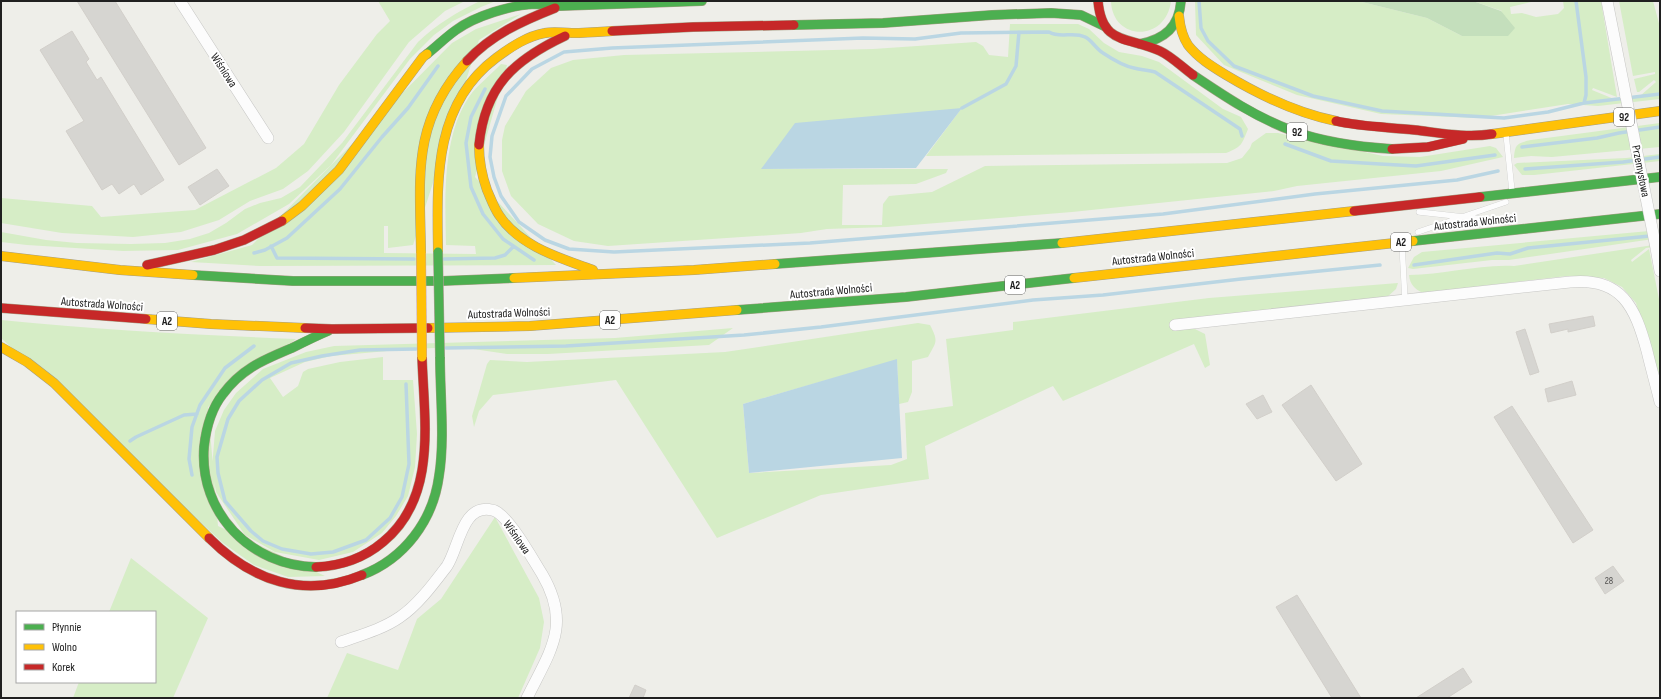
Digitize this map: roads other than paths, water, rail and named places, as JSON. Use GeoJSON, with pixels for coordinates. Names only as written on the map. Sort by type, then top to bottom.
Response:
{"type":"FeatureCollection","features":[{"type":"Feature","properties":{"kind":"main road"},"geometry":{"type":"LineString","coordinates":[[120,270],[214,250],[244,240],[284,220],[302,206],[338,170],[356,148],[412,69],[423,57],[457,29],[470,22],[510,8],[537,4],[560,6],[702,1]]}},
{"type":"Feature","properties":{"kind":"main road","name":"92"},"geometry":{"type":"LineString","coordinates":[[1098,1],[1099,13],[1106,27],[1121,40],[1161,51],[1213,90],[1242,107],[1293,131],[1355,146],[1413,150],[1449,144],[1474,136]]}},
{"type":"Feature","properties":{"kind":"main road","name":"92"},"geometry":{"type":"LineString","coordinates":[[1181,1],[1179,16],[1181,32],[1190,48],[1244,87],[1284,105],[1325,118],[1362,126],[1474,136],[1660,111]]}},
{"type":"Feature","properties":{"kind":"main road"},"geometry":{"type":"LineString","coordinates":[[332,329],[275,354],[251,367],[226,391],[216,406],[207,427],[203,454],[205,480],[213,503],[224,522],[239,540],[256,552],[271,560],[292,566],[317,568],[335,566],[354,560],[382,543],[396,529],[407,515],[415,499],[422,475],[424,452],[421,253],[422,160],[426,134],[439,99],[459,69],[484,45],[511,27],[560,6]]}},
{"type":"Feature","properties":{"kind":"main road"},"geometry":{"type":"LineString","coordinates":[[1,347],[28,362],[54,383],[220,549],[238,563],[266,577],[286,584],[310,587],[328,585],[352,579],[372,571],[394,557],[410,541],[425,517],[433,501],[437,488],[441,462],[437,184],[439,159],[445,133],[461,95],[480,71],[501,54],[515,45],[547,33],[570,34],[607,31],[910,22],[970,16],[1065,14],[1083,16],[1106,27]]}},
{"type":"Feature","properties":{"kind":"main road","name":"92"},"geometry":{"type":"LineString","coordinates":[[1140,44],[1150,43],[1168,33],[1179,16]]}},
{"type":"Feature","properties":{"kind":"main road"},"geometry":{"type":"LineString","coordinates":[[570,34],[526,58],[511,70],[498,86],[482,121],[479,139],[479,160],[483,181],[494,206],[505,223],[544,252],[604,274]]}},
{"type":"Feature","properties":{"kind":"main road","name":"Autostrada Wolności"},"geometry":{"type":"LineString","coordinates":[[1,256],[120,270],[301,281],[442,281],[702,270],[1031,246],[1660,177]]}},
{"type":"Feature","properties":{"kind":"main road","name":"Autostrada Wolności"},"geometry":{"type":"LineString","coordinates":[[1,308],[211,324],[332,329],[530,326],[856,302],[1660,214]]}},
{"type":"Feature","properties":{"kind":"street","name":"Wiśniowa"},"geometry":{"type":"LineString","coordinates":[[180,1],[268,138]]}},
{"type":"Feature","properties":{"kind":"street","name":"Przemysłowa"},"geometry":{"type":"LineString","coordinates":[[1607,1],[1660,271]]}},
{"type":"Feature","properties":{"kind":"street"},"geometry":{"type":"LineString","coordinates":[[1175,325],[1579,281],[1603,284],[1617,293],[1633,310],[1641,330],[1660,402]]}},
{"type":"Feature","properties":{"kind":"street","name":"Wiśniowa"},"geometry":{"type":"LineString","coordinates":[[341,642],[379,629],[400,617],[418,601],[448,564],[468,518],[476,512],[493,510],[508,521],[538,567],[546,581],[556,610],[556,637],[527,698]]}},
{"type":"Feature","properties":{"kind":"lane"},"geometry":{"type":"LineString","coordinates":[[1506,132],[1512,193]]}},
{"type":"Feature","properties":{"kind":"lane"},"geometry":{"type":"LineString","coordinates":[[1382,244],[1544,189]]}},
{"type":"Feature","properties":{"kind":"lane"},"geometry":{"type":"LineString","coordinates":[[1379,208],[1548,226]]}},
{"type":"Feature","properties":{"kind":"lane"},"geometry":{"type":"LineString","coordinates":[[1402,242],[1406,301]]}},
{"type":"Feature","properties":{"kind":"water"},"geometry":{"type":"Polygon","coordinates":[[[962,108],[916,168],[761,169],[795,123],[962,108]]]}},
{"type":"Feature","properties":{"kind":"water"},"geometry":{"type":"Polygon","coordinates":[[[897,359],[902,458],[749,473],[743,404],[897,359]]]}},
{"type":"Feature","properties":{"kind":"waterway"},"geometry":{"type":"LineString","coordinates":[[1199,1],[1201,28],[1208,41],[1234,66],[1313,96],[1382,111],[1504,118],[1548,112],[1584,103],[1660,94]]}},
{"type":"Feature","properties":{"kind":"waterway"},"geometry":{"type":"LineString","coordinates":[[1576,1],[1586,77],[1586,95],[1584,103]]}},
{"type":"Feature","properties":{"kind":"waterway"},"geometry":{"type":"LineString","coordinates":[[962,108],[1006,84],[1016,66],[1019,32]]}},
{"type":"Feature","properties":{"kind":"waterway"},"geometry":{"type":"LineString","coordinates":[[1242,136],[1240,129],[1155,72],[1126,66],[1110,58],[1100,51],[1087,38],[1080,35],[1058,35],[1049,32],[961,33],[915,39],[863,38],[612,48],[564,52],[532,69],[506,96],[492,136],[490,157],[494,177],[501,196],[519,222],[545,240],[569,249],[614,252],[810,243],[1163,214],[1315,194],[1457,180],[1498,171]]}},
{"type":"Feature","properties":{"kind":"waterway"},"geometry":{"type":"LineString","coordinates":[[254,253],[265,250],[287,238],[340,189],[382,137],[408,108],[438,66]]}},
{"type":"Feature","properties":{"kind":"waterway"},"geometry":{"type":"LineString","coordinates":[[485,89],[471,117],[466,143],[471,187],[483,214],[503,239],[534,260]]}},
{"type":"Feature","properties":{"kind":"waterway"},"geometry":{"type":"LineString","coordinates":[[1522,147],[1597,138],[1660,127]]}},
{"type":"Feature","properties":{"kind":"waterway"},"geometry":{"type":"LineString","coordinates":[[1285,144],[1331,161],[1416,166],[1495,155]]}},
{"type":"Feature","properties":{"kind":"waterway"},"geometry":{"type":"LineString","coordinates":[[1525,169],[1623,162],[1660,157]]}},
{"type":"Feature","properties":{"kind":"waterway"},"geometry":{"type":"LineString","coordinates":[[1414,265],[1497,253],[1510,254],[1528,248],[1660,235]]}},
{"type":"Feature","properties":{"kind":"waterway"},"geometry":{"type":"LineString","coordinates":[[271,246],[277,258],[414,259]]}},
{"type":"Feature","properties":{"kind":"waterway"},"geometry":{"type":"LineString","coordinates":[[444,259],[495,258],[505,255],[513,247]]}},
{"type":"Feature","properties":{"kind":"waterway"},"geometry":{"type":"LineString","coordinates":[[446,348],[566,346],[744,335],[821,327],[1033,300],[1103,295],[1380,265]]}},
{"type":"Feature","properties":{"kind":"waterway"},"geometry":{"type":"LineString","coordinates":[[192,475],[189,459],[192,427],[200,405],[225,368],[254,346]]}},
{"type":"Feature","properties":{"kind":"waterway"},"geometry":{"type":"LineString","coordinates":[[406,384],[409,464],[402,497],[390,518],[366,540],[333,552],[311,554],[282,549],[263,541],[251,531],[225,501],[218,473],[217,457],[228,419],[239,401],[262,380],[291,363],[322,356],[360,350],[416,349]]}},
{"type":"Feature","properties":{"kind":"waterway"},"geometry":{"type":"LineString","coordinates":[[130,441],[184,415],[197,414]]}}]}
